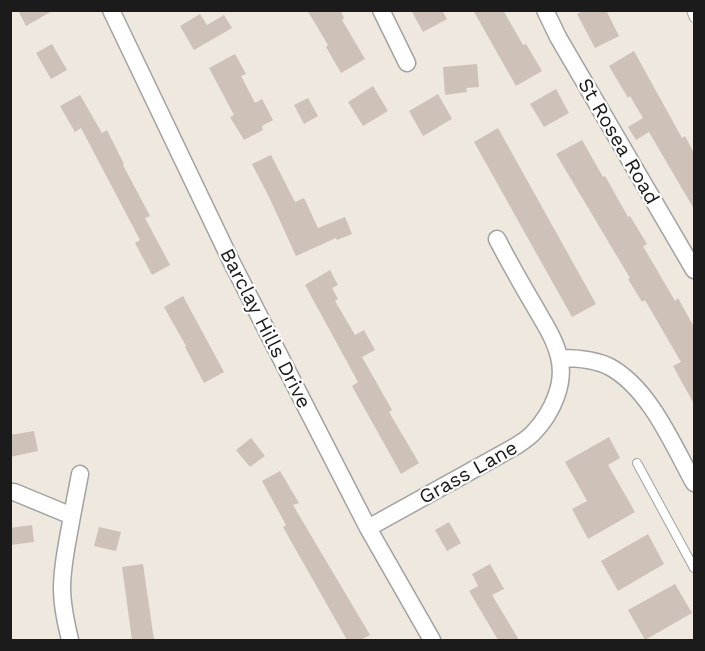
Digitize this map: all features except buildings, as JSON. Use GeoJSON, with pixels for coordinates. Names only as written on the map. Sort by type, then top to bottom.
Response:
{"type":"FeatureCollection","features":[{"type":"Feature","properties":{"kind":"street","name":"Barclay Hills Drive"},"geometry":{"type":"LineString","coordinates":[[111,10],[232,262],[368,528],[432,640]]}},
{"type":"Feature","properties":{"kind":"street"},"geometry":{"type":"LineString","coordinates":[[381,10],[407,63]]}},
{"type":"Feature","properties":{"kind":"street","name":"St Rosea Road"},"geometry":{"type":"LineString","coordinates":[[545,10],[558,37],[694,270]]}},
{"type":"Feature","properties":{"kind":"street","name":"Grass Lane"},"geometry":{"type":"LineString","coordinates":[[368,528],[516,447],[533,434],[546,417],[556,397],[561,379],[560,358],[550,335],[497,239]]}},
{"type":"Feature","properties":{"kind":"street"},"geometry":{"type":"LineString","coordinates":[[560,358],[598,362],[619,373],[631,383],[658,417],[694,483]]}},
{"type":"Feature","properties":{"kind":"street"},"geometry":{"type":"LineString","coordinates":[[70,640],[62,588],[80,474]]}},
{"type":"Feature","properties":{"kind":"street"},"geometry":{"type":"LineString","coordinates":[[10,492],[72,516]]}},
{"type":"Feature","properties":{"kind":"lane"},"geometry":{"type":"LineString","coordinates":[[691,10],[694,18]]}},
{"type":"Feature","properties":{"kind":"lane"},"geometry":{"type":"LineString","coordinates":[[637,463],[694,568]]}}]}
